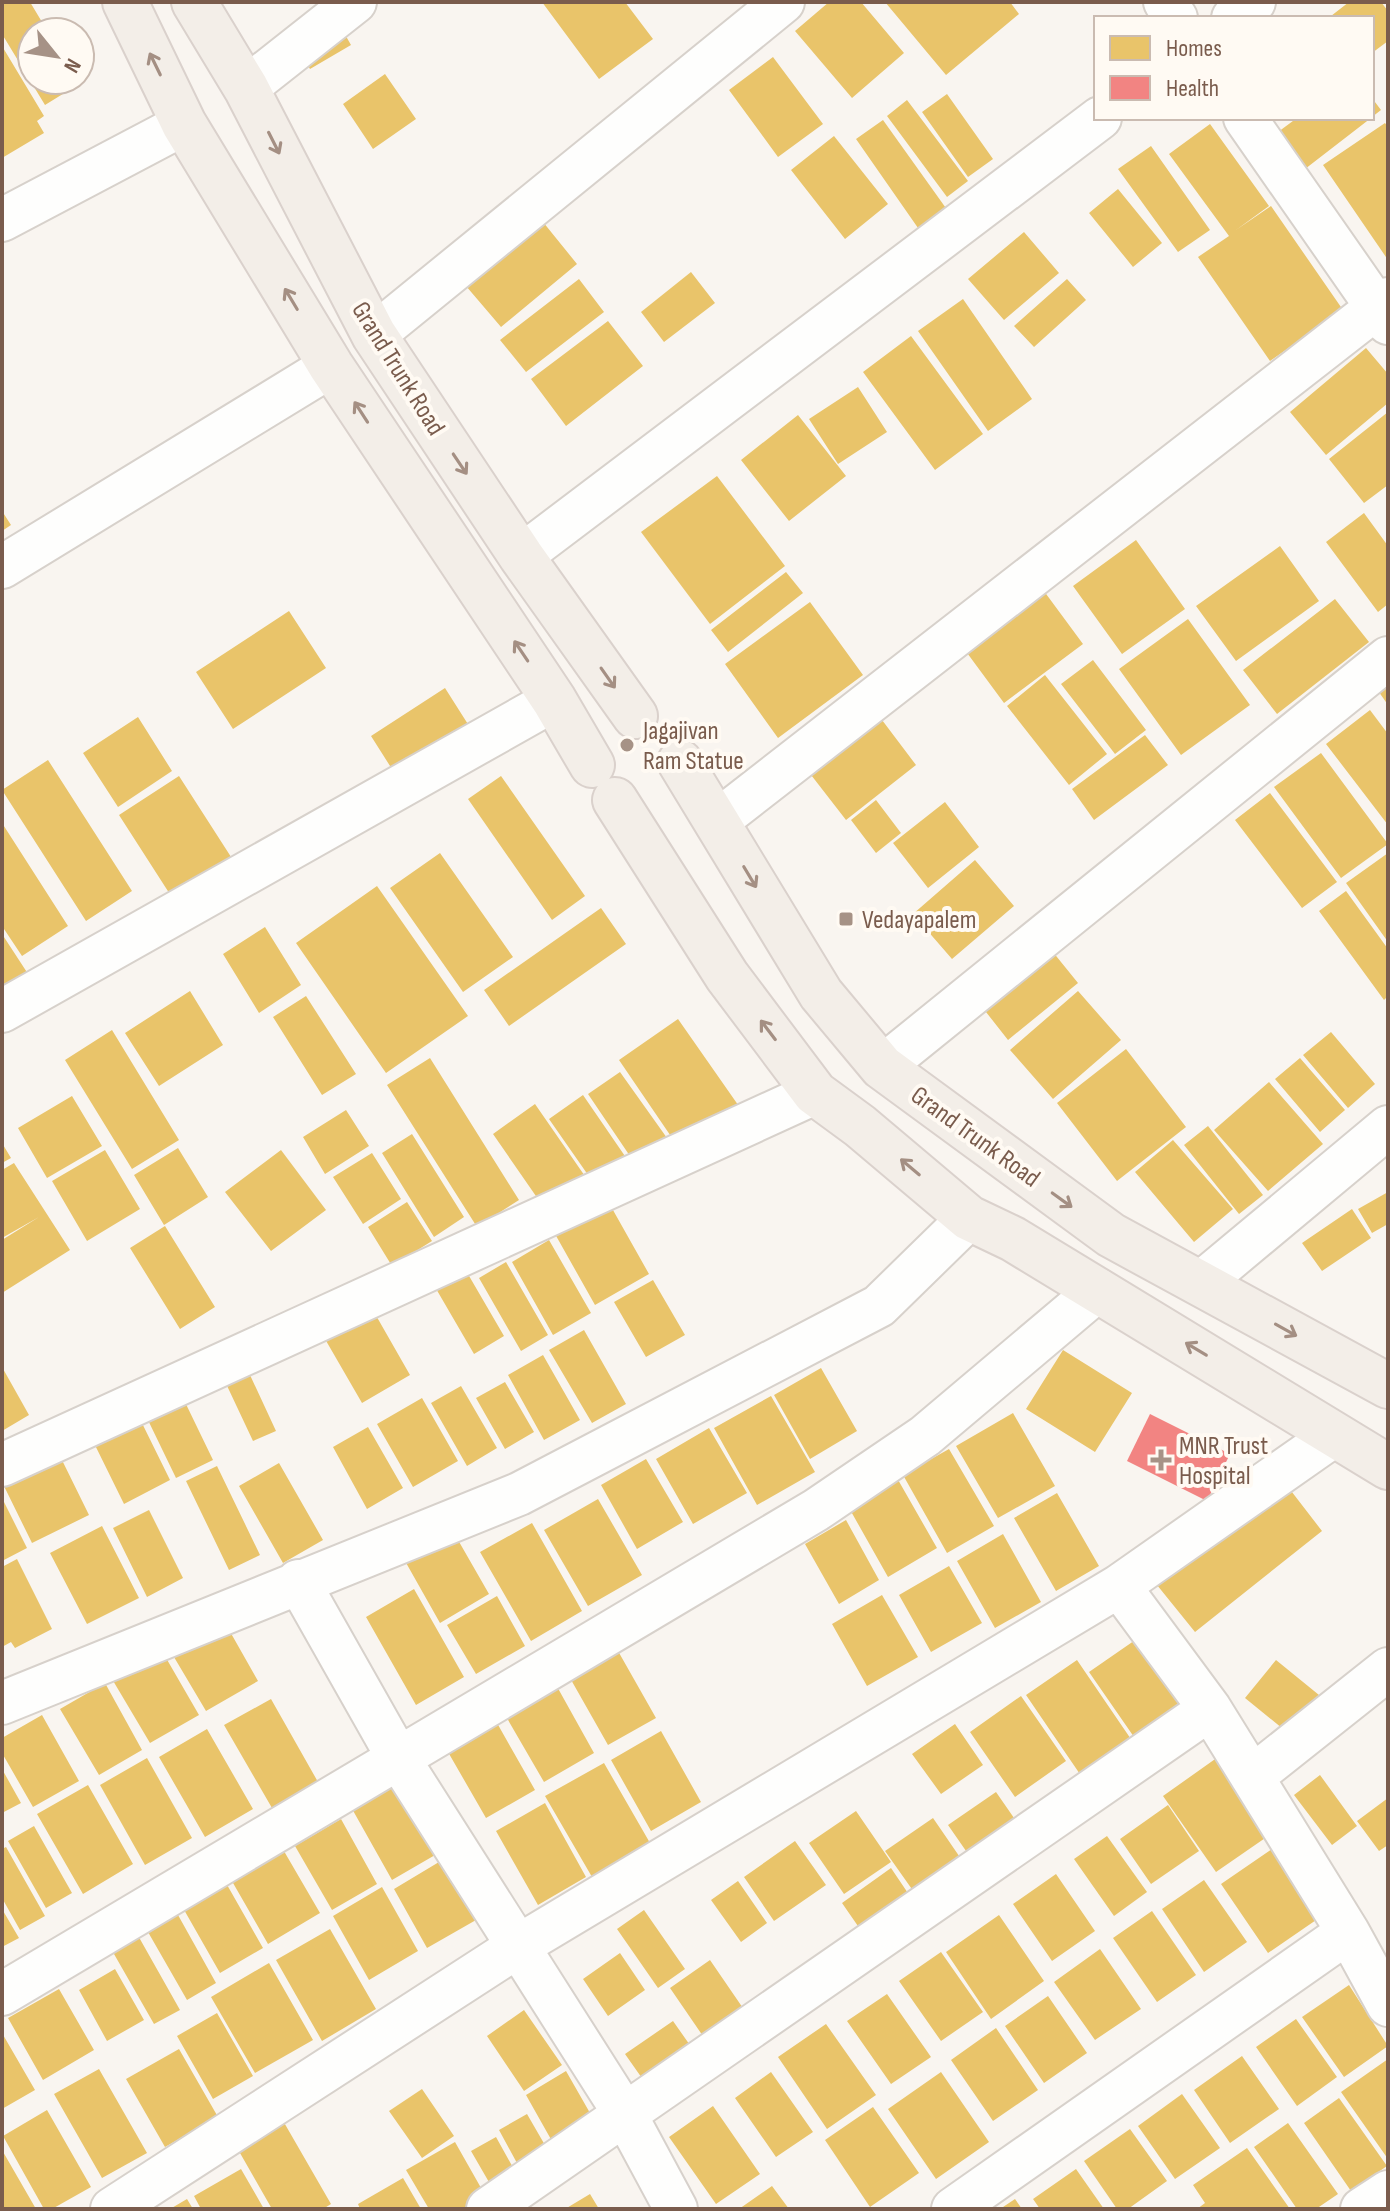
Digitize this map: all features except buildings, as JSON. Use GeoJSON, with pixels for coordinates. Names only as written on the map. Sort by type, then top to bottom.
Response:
{"type":"FeatureCollection","features":[{"type":"Feature","properties":{"kind":"main road"},"geometry":{"type":"LineString","coordinates":[[125,2],[184,124],[331,366],[554,700],[727,976],[815,1093],[860,1126],[969,1218],[1013,1239],[1388,1467]]}},
{"type":"Feature","properties":{"kind":"main road","name":"Grand Trunk Road"},"geometry":{"type":"LineString","coordinates":[[194,2],[246,88],[374,335],[521,556],[635,716]]}},
{"type":"Feature","properties":{"kind":"main road"},"geometry":{"type":"LineString","coordinates":[[635,716],[662,724],[679,748],[677,777],[658,799],[644,804],[604,782],[598,737],[621,718],[635,716]]}},
{"type":"Feature","properties":{"kind":"main road","name":"Grand Trunk Road"},"geometry":{"type":"LineString","coordinates":[[680,762],[821,994],[882,1067],[1111,1235],[1388,1386]]}},
{"type":"Feature","properties":{"kind":"street"},"geometry":{"type":"LineString","coordinates":[[246,88],[355,2]]}},
{"type":"Feature","properties":{"kind":"street"},"geometry":{"type":"LineString","coordinates":[[374,335],[783,2]]}},
{"type":"Feature","properties":{"kind":"street"},"geometry":{"type":"LineString","coordinates":[[1236,16],[1254,2]]}},
{"type":"Feature","properties":{"kind":"street"},"geometry":{"type":"LineString","coordinates":[[521,556],[1097,120]]}},
{"type":"Feature","properties":{"kind":"street"},"geometry":{"type":"LineString","coordinates":[[716,822],[1384,310],[1246,120]]}},
{"type":"Feature","properties":{"kind":"street"},"geometry":{"type":"LineString","coordinates":[[2,220],[184,124]]}},
{"type":"Feature","properties":{"kind":"street"},"geometry":{"type":"LineString","coordinates":[[2,567],[331,366]]}},
{"type":"Feature","properties":{"kind":"street"},"geometry":{"type":"LineString","coordinates":[[882,1067],[1388,658]]}},
{"type":"Feature","properties":{"kind":"street"},"geometry":{"type":"LineString","coordinates":[[2,1011],[554,700]]}},
{"type":"Feature","properties":{"kind":"street"},"geometry":{"type":"LineString","coordinates":[[2,1465],[815,1093]]}},
{"type":"Feature","properties":{"kind":"street"},"geometry":{"type":"LineString","coordinates":[[1201,1283],[1388,1127]]}},
{"type":"Feature","properties":{"kind":"street"},"geometry":{"type":"LineString","coordinates":[[2,1703],[519,1494],[879,1306],[969,1218]]}},
{"type":"Feature","properties":{"kind":"street"},"geometry":{"type":"LineString","coordinates":[[2,1994],[397,1756],[816,1510],[925,1436],[1098,1290]]}},
{"type":"Feature","properties":{"kind":"street"},"geometry":{"type":"LineString","coordinates":[[112,2209],[520,1945],[1119,1586],[1333,1436]]}},
{"type":"Feature","properties":{"kind":"street"},"geometry":{"type":"LineString","coordinates":[[298,1581],[397,1756],[626,2116],[676,2209]]}},
{"type":"Feature","properties":{"kind":"street"},"geometry":{"type":"LineString","coordinates":[[1119,1586],[1210,1709],[1383,1985]]}},
{"type":"Feature","properties":{"kind":"street"},"geometry":{"type":"LineString","coordinates":[[1252,1777],[1388,1669]]}},
{"type":"Feature","properties":{"kind":"street"},"geometry":{"type":"LineString","coordinates":[[488,2209],[1210,1709]]}},
{"type":"Feature","properties":{"kind":"street"},"geometry":{"type":"LineString","coordinates":[[953,2209],[1348,1932]]}},
{"type":"Feature","properties":{"kind":"street"},"geometry":{"type":"LineString","coordinates":[[1362,2209],[1388,2192]]}},
{"type":"Feature","properties":{"kind":"place","name":"Jagajivan Ram Statue"},"geometry":{"type":"Point","coordinates":[627,745]}},
{"type":"Feature","properties":{"kind":"place","name":"Vedayapalem"},"geometry":{"type":"Point","coordinates":[846,919]}},
{"type":"Feature","properties":{"kind":"place","name":"MNR Trust Hospital"},"geometry":{"type":"Point","coordinates":[1161,1460]}}]}
